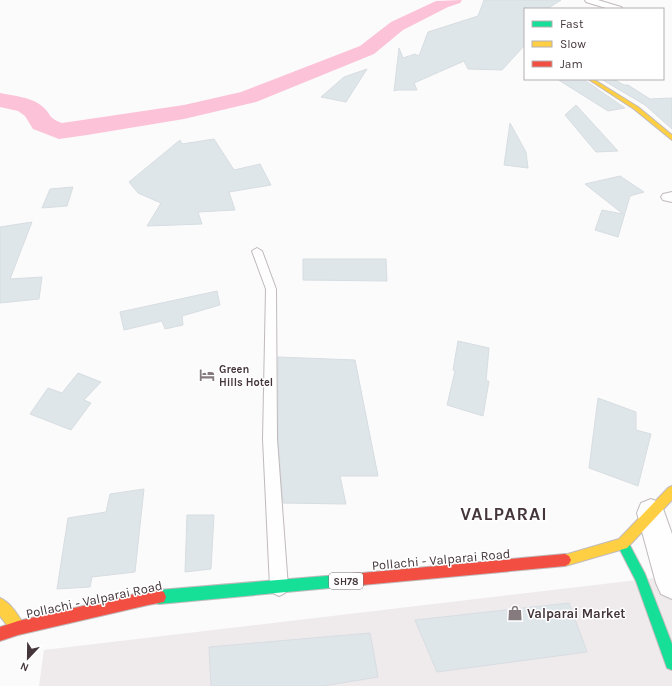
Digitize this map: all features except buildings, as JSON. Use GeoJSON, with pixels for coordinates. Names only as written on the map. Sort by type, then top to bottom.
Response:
{"type":"FeatureCollection","features":[{"type":"Feature","properties":{"kind":"main road"},"geometry":{"type":"LineString","coordinates":[[592,80],[636,108],[672,138]]}},
{"type":"Feature","properties":{"kind":"main road"},"geometry":{"type":"LineString","coordinates":[[672,492],[623,544],[641,578],[672,663]]}},
{"type":"Feature","properties":{"kind":"main road","name":"Pollachi - Valparai Road"},"geometry":{"type":"LineString","coordinates":[[0,634],[18,628],[148,598],[559,562],[623,544]]}},
{"type":"Feature","properties":{"kind":"main road"},"geometry":{"type":"LineString","coordinates":[[0,604],[18,628]]}},
{"type":"Feature","properties":{"kind":"street"},"geometry":{"type":"LineString","coordinates":[[588,0],[615,8]]}},
{"type":"Feature","properties":{"kind":"street"},"geometry":{"type":"LineString","coordinates":[[651,513],[672,583]]}},
{"type":"Feature","properties":{"kind":"lane"},"geometry":{"type":"LineString","coordinates":[[257,251],[271,289],[270,439],[279,587]]}},
{"type":"Feature","properties":{"kind":"shaded area","name":"Valparai Market"},"geometry":{"type":"Polygon","coordinates":[[[672,576],[672,686],[39,686],[44,650],[672,576]]]}},
{"type":"Feature","properties":{"kind":"waterway"},"geometry":{"type":"LineString","coordinates":[[0,100],[26,106],[35,112],[42,124],[59,131],[87,128],[184,112],[248,97],[367,50],[397,26],[442,4],[454,0]]}},
{"type":"Feature","properties":{"kind":"traffic: fast"},"geometry":{"type":"LineString","coordinates":[[623,544],[641,578],[672,663]]}},
{"type":"Feature","properties":{"kind":"traffic: fast"},"geometry":{"type":"LineString","coordinates":[[159,597],[362,579]]}},
{"type":"Feature","properties":{"kind":"traffic: slow"},"geometry":{"type":"LineString","coordinates":[[592,80],[636,108],[672,138]]}},
{"type":"Feature","properties":{"kind":"traffic: slow"},"geometry":{"type":"LineString","coordinates":[[565,560],[623,544],[672,492]]}},
{"type":"Feature","properties":{"kind":"traffic: slow"},"geometry":{"type":"LineString","coordinates":[[0,605],[18,628]]}},
{"type":"Feature","properties":{"kind":"traffic: jam"},"geometry":{"type":"LineString","coordinates":[[362,579],[565,560]]}},
{"type":"Feature","properties":{"kind":"traffic: jam"},"geometry":{"type":"LineString","coordinates":[[0,634],[18,628],[148,598],[159,597]]}},
{"type":"Feature","properties":{"kind":"place","name":"Green Hills Hotel"},"geometry":{"type":"Point","coordinates":[207,375]}},
{"type":"Feature","properties":{"kind":"place","name":"Valparai Market"},"geometry":{"type":"Point","coordinates":[515,613]}},
{"type":"Feature","properties":{"kind":"district","name":"VALPARAI"},"geometry":{"type":"Point","coordinates":[504,514]}}]}
